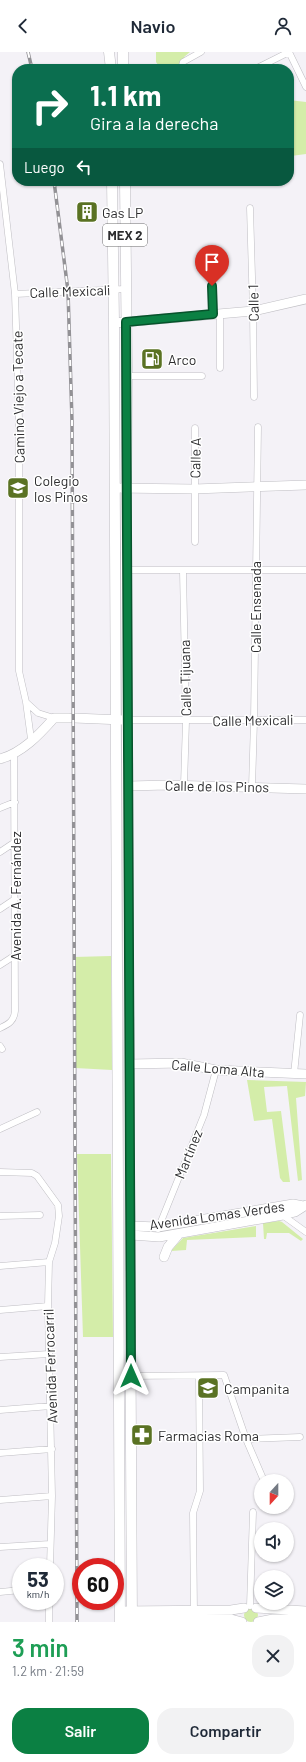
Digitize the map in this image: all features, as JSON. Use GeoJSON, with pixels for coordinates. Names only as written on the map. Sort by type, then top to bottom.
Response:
{"type":"FeatureCollection","features":[{"type":"Feature","properties":{"kind":"main road"},"geometry":{"type":"LineString","coordinates":[[109,52],[110,64]]}},
{"type":"Feature","properties":{"kind":"main road"},"geometry":{"type":"LineString","coordinates":[[123,52],[123,64]]}},
{"type":"Feature","properties":{"kind":"main road","name":"MEX 2"},"geometry":{"type":"LineString","coordinates":[[112,186],[114,290],[120,1617]]}},
{"type":"Feature","properties":{"kind":"main road","name":"MEX 2"},"geometry":{"type":"LineString","coordinates":[[124,186],[127,376],[126,570],[129,786],[132,1617]]}},
{"type":"Feature","properties":{"kind":"main road"},"geometry":{"type":"LineString","coordinates":[[117,966],[129,966]]}},
{"type":"Feature","properties":{"kind":"street"},"geometry":{"type":"LineString","coordinates":[[185,64],[201,52]]}},
{"type":"Feature","properties":{"kind":"street"},"geometry":{"type":"LineString","coordinates":[[262,64],[275,55],[289,52],[306,87]]}},
{"type":"Feature","properties":{"kind":"street","name":"Camino Viejo a Tecate"},"geometry":{"type":"LineString","coordinates":[[0,164],[16,294],[19,420],[19,671],[26,702],[31,739]]}},
{"type":"Feature","properties":{"kind":"street","name":"Calle 1"},"geometry":{"type":"LineString","coordinates":[[250,208],[254,310],[254,397]]}},
{"type":"Feature","properties":{"kind":"street"},"geometry":{"type":"LineString","coordinates":[[211,272],[217,314],[220,368]]}},
{"type":"Feature","properties":{"kind":"street","name":"Calle Mexicali"},"geometry":{"type":"LineString","coordinates":[[16,294],[125,289]]}},
{"type":"Feature","properties":{"kind":"street"},"geometry":{"type":"LineString","coordinates":[[114,323],[254,310],[306,299]]}},
{"type":"Feature","properties":{"kind":"street"},"geometry":{"type":"LineString","coordinates":[[127,376],[202,376]]}},
{"type":"Feature","properties":{"kind":"street","name":"Calle Ensenada"},"geometry":{"type":"LineString","coordinates":[[252,787],[258,427]]}},
{"type":"Feature","properties":{"kind":"street","name":"Calle A"},"geometry":{"type":"LineString","coordinates":[[195,428],[195,542]]}},
{"type":"Feature","properties":{"kind":"street"},"geometry":{"type":"LineString","coordinates":[[115,488],[194,489],[306,485]]}},
{"type":"Feature","properties":{"kind":"street"},"geometry":{"type":"LineString","coordinates":[[126,570],[306,570]]}},
{"type":"Feature","properties":{"kind":"street","name":"Calle Tijuana"},"geometry":{"type":"LineString","coordinates":[[183,571],[186,721],[184,785]]}},
{"type":"Feature","properties":{"kind":"street"},"geometry":{"type":"LineString","coordinates":[[26,702],[38,713],[54,718],[128,720]]}},
{"type":"Feature","properties":{"kind":"street"},"geometry":{"type":"LineString","coordinates":[[0,759],[14,755],[54,718]]}},
{"type":"Feature","properties":{"kind":"street","name":"Calle Mexicali"},"geometry":{"type":"LineString","coordinates":[[128,720],[306,720]]}},
{"type":"Feature","properties":{"kind":"street","name":"Avenida A. Fernández"},"geometry":{"type":"LineString","coordinates":[[0,1028],[11,1023],[14,1018],[14,755]]}},
{"type":"Feature","properties":{"kind":"street","name":"Calle de los Pinos"},"geometry":{"type":"LineString","coordinates":[[129,786],[184,785],[306,789]]}},
{"type":"Feature","properties":{"kind":"street"},"geometry":{"type":"LineString","coordinates":[[0,808],[15,802]]}},
{"type":"Feature","properties":{"kind":"street"},"geometry":{"type":"LineString","coordinates":[[0,852],[15,842]]}},
{"type":"Feature","properties":{"kind":"street"},"geometry":{"type":"LineString","coordinates":[[0,909],[15,899]]}},
{"type":"Feature","properties":{"kind":"street"},"geometry":{"type":"LineString","coordinates":[[0,965],[14,956]]}},
{"type":"Feature","properties":{"kind":"street"},"geometry":{"type":"LineString","coordinates":[[294,1074],[300,1015]]}},
{"type":"Feature","properties":{"kind":"street","name":"Calle Loma Alta"},"geometry":{"type":"LineString","coordinates":[[130,1064],[181,1063],[216,1070],[306,1074]]}},
{"type":"Feature","properties":{"kind":"street","name":"Martínez"},"geometry":{"type":"LineString","coordinates":[[159,1237],[158,1227],[204,1116],[216,1070]]}},
{"type":"Feature","properties":{"kind":"street"},"geometry":{"type":"LineString","coordinates":[[0,1129],[37,1112]]}},
{"type":"Feature","properties":{"kind":"street","name":"Avenida Ferrocarril"},"geometry":{"type":"LineString","coordinates":[[0,1172],[35,1174],[58,1205],[58,1229],[49,1262],[48,1306],[52,1449],[50,1558]]}},
{"type":"Feature","properties":{"kind":"street","name":"Avenida Lomas Verdes"},"geometry":{"type":"LineString","coordinates":[[131,1230],[158,1227],[293,1204],[304,1206]]}},
{"type":"Feature","properties":{"kind":"street","name":"Avenida Lomas Verdes"},"geometry":{"type":"LineString","coordinates":[[131,1230],[159,1237],[283,1215],[295,1212],[304,1206]]}},
{"type":"Feature","properties":{"kind":"street"},"geometry":{"type":"LineString","coordinates":[[274,1208],[306,1232]]}},
{"type":"Feature","properties":{"kind":"street"},"geometry":{"type":"LineString","coordinates":[[0,1216],[40,1215]]}},
{"type":"Feature","properties":{"kind":"street"},"geometry":{"type":"LineString","coordinates":[[164,1257],[168,1247],[180,1234]]}},
{"type":"Feature","properties":{"kind":"street"},"geometry":{"type":"LineString","coordinates":[[0,1266],[49,1262]]}},
{"type":"Feature","properties":{"kind":"street"},"geometry":{"type":"LineString","coordinates":[[0,1310],[48,1306]]}},
{"type":"Feature","properties":{"kind":"street"},"geometry":{"type":"LineString","coordinates":[[0,1357],[49,1354]]}},
{"type":"Feature","properties":{"kind":"street"},"geometry":{"type":"LineString","coordinates":[[131,1376],[224,1375],[246,1439],[261,1474]]}},
{"type":"Feature","properties":{"kind":"street"},"geometry":{"type":"LineString","coordinates":[[194,1618],[193,1513],[200,1491],[199,1376]]}},
{"type":"Feature","properties":{"kind":"street"},"geometry":{"type":"LineString","coordinates":[[0,1410],[51,1406]]}},
{"type":"Feature","properties":{"kind":"street"},"geometry":{"type":"LineString","coordinates":[[246,1439],[300,1437]]}},
{"type":"Feature","properties":{"kind":"street"},"geometry":{"type":"LineString","coordinates":[[0,1453],[52,1449]]}},
{"type":"Feature","properties":{"kind":"street"},"geometry":{"type":"LineString","coordinates":[[0,1500],[52,1496]]}},
{"type":"Feature","properties":{"kind":"street"},"geometry":{"type":"LineString","coordinates":[[250,1607],[252,1512]]}},
{"type":"Feature","properties":{"kind":"street"},"geometry":{"type":"LineString","coordinates":[[0,1547],[50,1544]]}},
{"type":"Feature","properties":{"kind":"street"},"geometry":{"type":"LineString","coordinates":[[0,1592],[12,1591]]}},
{"type":"Feature","properties":{"kind":"street"},"geometry":{"type":"LineString","coordinates":[[120,1617],[231,1619],[242,1622],[241,1613],[250,1607]]}},
{"type":"Feature","properties":{"kind":"street"},"geometry":{"type":"LineString","coordinates":[[194,1618],[250,1607],[306,1611]]}},
{"type":"Feature","properties":{"kind":"street"},"geometry":{"type":"LineString","coordinates":[[250,1607],[260,1613],[258,1622],[273,1619],[306,1619]]}},
{"type":"Feature","properties":{"kind":"street"},"geometry":{"type":"LineString","coordinates":[[49,1610],[49,1622]]}},
{"type":"Feature","properties":{"kind":"green space"},"geometry":{"type":"Polygon","coordinates":[[[156,52],[190,52],[184,57],[187,64],[157,64],[156,52]]]}},
{"type":"Feature","properties":{"kind":"green space"},"geometry":{"type":"Polygon","coordinates":[[[294,101],[306,102],[306,154],[294,156],[294,101]]]}},
{"type":"Feature","properties":{"kind":"green space"},"geometry":{"type":"Polygon","coordinates":[[[111,956],[112,1070],[75,1068],[74,957],[111,956]]]}},
{"type":"Feature","properties":{"kind":"green space"},"geometry":{"type":"Polygon","coordinates":[[[247,1080],[306,1082],[305,1096],[296,1098],[302,1180],[298,1181],[287,1086],[264,1087],[267,1112],[281,1111],[290,1182],[283,1182],[280,1178],[272,1119],[254,1121],[247,1080]]]}},
{"type":"Feature","properties":{"kind":"green space"},"geometry":{"type":"Polygon","coordinates":[[[77,1154],[111,1154],[113,1337],[83,1337],[77,1154]]]}},
{"type":"Feature","properties":{"kind":"green space"},"geometry":{"type":"Polygon","coordinates":[[[279,1221],[303,1239],[301,1241],[289,1233],[267,1233],[266,1239],[264,1239],[263,1223],[279,1221]]]}},
{"type":"Feature","properties":{"kind":"green space"},"geometry":{"type":"Polygon","coordinates":[[[256,1226],[256,1237],[187,1240],[186,1250],[171,1251],[183,1238],[256,1226]]]}},
{"type":"Feature","properties":{"kind":"green space"},"geometry":{"type":"Polygon","coordinates":[[[248,1608],[254,1608],[254,1610],[258,1612],[258,1618],[254,1622],[248,1622],[244,1618],[244,1612],[248,1608]]]}},
{"type":"Feature","properties":{"kind":"railway"},"geometry":{"type":"LineString","coordinates":[[28,52],[31,64]]}},
{"type":"Feature","properties":{"kind":"railway"},"geometry":{"type":"LineString","coordinates":[[55,186],[68,291],[72,421],[77,1622]]}},
{"type":"Feature","properties":{"kind":"place","name":"Gas LP"},"geometry":{"type":"Point","coordinates":[87,212]}},
{"type":"Feature","properties":{"kind":"place","name":"Arco"},"geometry":{"type":"Point","coordinates":[152,359]}},
{"type":"Feature","properties":{"kind":"place","name":"Colegio los Pinos"},"geometry":{"type":"Point","coordinates":[18,488]}},
{"type":"Feature","properties":{"kind":"place","name":"Campanita"},"geometry":{"type":"Point","coordinates":[208,1388]}},
{"type":"Feature","properties":{"kind":"place","name":"Farmacias Roma"},"geometry":{"type":"Point","coordinates":[142,1435]}},
{"type":"Feature","properties":{"kind":"route"},"geometry":{"type":"LineString","coordinates":[[131,1376],[126,322],[213,314],[212,286]]}}]}
